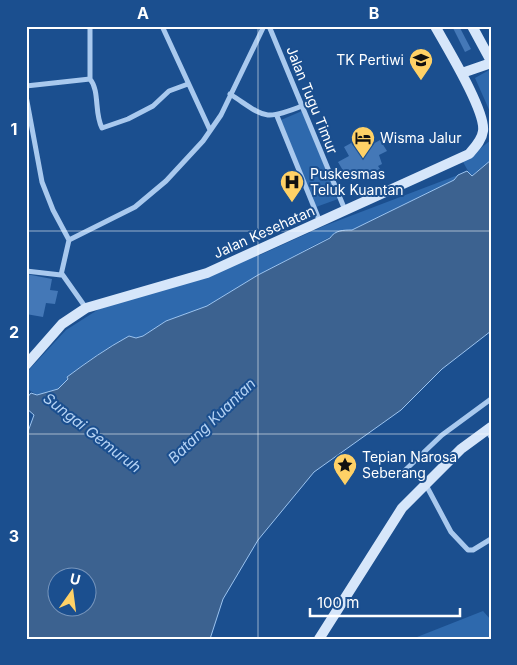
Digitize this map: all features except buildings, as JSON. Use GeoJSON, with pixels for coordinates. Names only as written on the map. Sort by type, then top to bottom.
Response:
{"type":"FeatureCollection","features":[{"type":"Feature","properties":{"kind":"street"},"geometry":{"type":"LineString","coordinates":[[90,26],[90,78],[94,84],[97,116],[102,128],[128,119],[153,106],[169,91],[188,84]]}},
{"type":"Feature","properties":{"kind":"street"},"geometry":{"type":"LineString","coordinates":[[162,26],[210,130]]}},
{"type":"Feature","properties":{"kind":"street"},"geometry":{"type":"LineString","coordinates":[[69,240],[135,207],[166,181],[221,115],[264,26]]}},
{"type":"Feature","properties":{"kind":"street","name":"Jalan Tugu Timur"},"geometry":{"type":"LineString","coordinates":[[270,26],[345,211]]}},
{"type":"Feature","properties":{"kind":"street","name":"Jalan Kesehatan"},"geometry":{"type":"LineString","coordinates":[[26,365],[62,324],[86,308],[207,272],[468,154],[479,142],[483,122],[462,73],[434,26]]}},
{"type":"Feature","properties":{"kind":"street"},"geometry":{"type":"LineString","coordinates":[[462,73],[491,62],[472,26]]}},
{"type":"Feature","properties":{"kind":"street"},"geometry":{"type":"LineString","coordinates":[[26,86],[90,78]]}},
{"type":"Feature","properties":{"kind":"street"},"geometry":{"type":"LineString","coordinates":[[230,94],[267,116],[277,116],[302,106]]}},
{"type":"Feature","properties":{"kind":"street"},"geometry":{"type":"LineString","coordinates":[[26,96],[42,182],[53,210],[69,240],[62,274],[86,308]]}},
{"type":"Feature","properties":{"kind":"street"},"geometry":{"type":"LineString","coordinates":[[277,116],[320,222]]}},
{"type":"Feature","properties":{"kind":"street"},"geometry":{"type":"LineString","coordinates":[[26,271],[40,274],[62,274]]}},
{"type":"Feature","properties":{"kind":"street"},"geometry":{"type":"LineString","coordinates":[[398,477],[442,435],[491,399]]}},
{"type":"Feature","properties":{"kind":"street"},"geometry":{"type":"LineString","coordinates":[[319,639],[402,508],[461,449],[489,432]]}},
{"type":"Feature","properties":{"kind":"street"},"geometry":{"type":"LineString","coordinates":[[426,484],[452,532],[468,550],[473,550],[491,539]]}},
{"type":"Feature","properties":{"kind":"shaded area"},"geometry":{"type":"Polygon","coordinates":[[[491,69],[491,114],[475,78],[491,69]]]}},
{"type":"Feature","properties":{"kind":"shaded area"},"geometry":{"type":"Polygon","coordinates":[[[302,111],[338,199],[316,207],[281,120],[302,111]]]}},
{"type":"Feature","properties":{"kind":"shaded area"},"geometry":{"type":"Polygon","coordinates":[[[491,140],[491,160],[471,176],[463,162],[491,140]]]}},
{"type":"Feature","properties":{"kind":"shaded area"},"geometry":{"type":"Polygon","coordinates":[[[458,175],[454,180],[352,230],[343,230],[258,275],[207,306],[166,321],[143,336],[136,338],[129,336],[75,371],[67,377],[68,379],[58,389],[37,395],[26,388],[26,373],[66,330],[99,309],[260,255],[324,226],[458,175]]]}},
{"type":"Feature","properties":{"kind":"shaded area"},"geometry":{"type":"Polygon","coordinates":[[[483,611],[491,620],[491,639],[412,639],[483,611]]]}},
{"type":"Feature","properties":{"kind":"water"},"geometry":{"type":"Polygon","coordinates":[[[491,160],[491,331],[442,369],[401,410],[314,472],[258,540],[223,599],[210,639],[26,639],[26,437],[34,415],[26,408],[26,399],[31,393],[37,395],[58,389],[68,379],[67,377],[97,355],[129,336],[136,338],[143,336],[166,321],[207,306],[258,275],[330,238],[337,232],[352,230],[454,180],[458,175],[467,171],[472,176],[491,160]]]}},
{"type":"Feature","properties":{"kind":"place","name":"TK Pertiwi"},"geometry":{"type":"Point","coordinates":[421,81]}},
{"type":"Feature","properties":{"kind":"place","name":"Wisma Jalur"},"geometry":{"type":"Point","coordinates":[363,159]}},
{"type":"Feature","properties":{"kind":"place","name":"Puskesmas Teluk Kuantan"},"geometry":{"type":"Point","coordinates":[292,203]}},
{"type":"Feature","properties":{"kind":"place","name":"Tepian Narosa Seberang"},"geometry":{"type":"Point","coordinates":[345,486]}},
{"type":"Feature","properties":{"kind":"water label","name":"Batang Kuantan"},"geometry":{"type":"Point","coordinates":[212,421]}},
{"type":"Feature","properties":{"kind":"water label","name":"Sungai Gemuruh"},"geometry":{"type":"Point","coordinates":[92,433]}}]}
